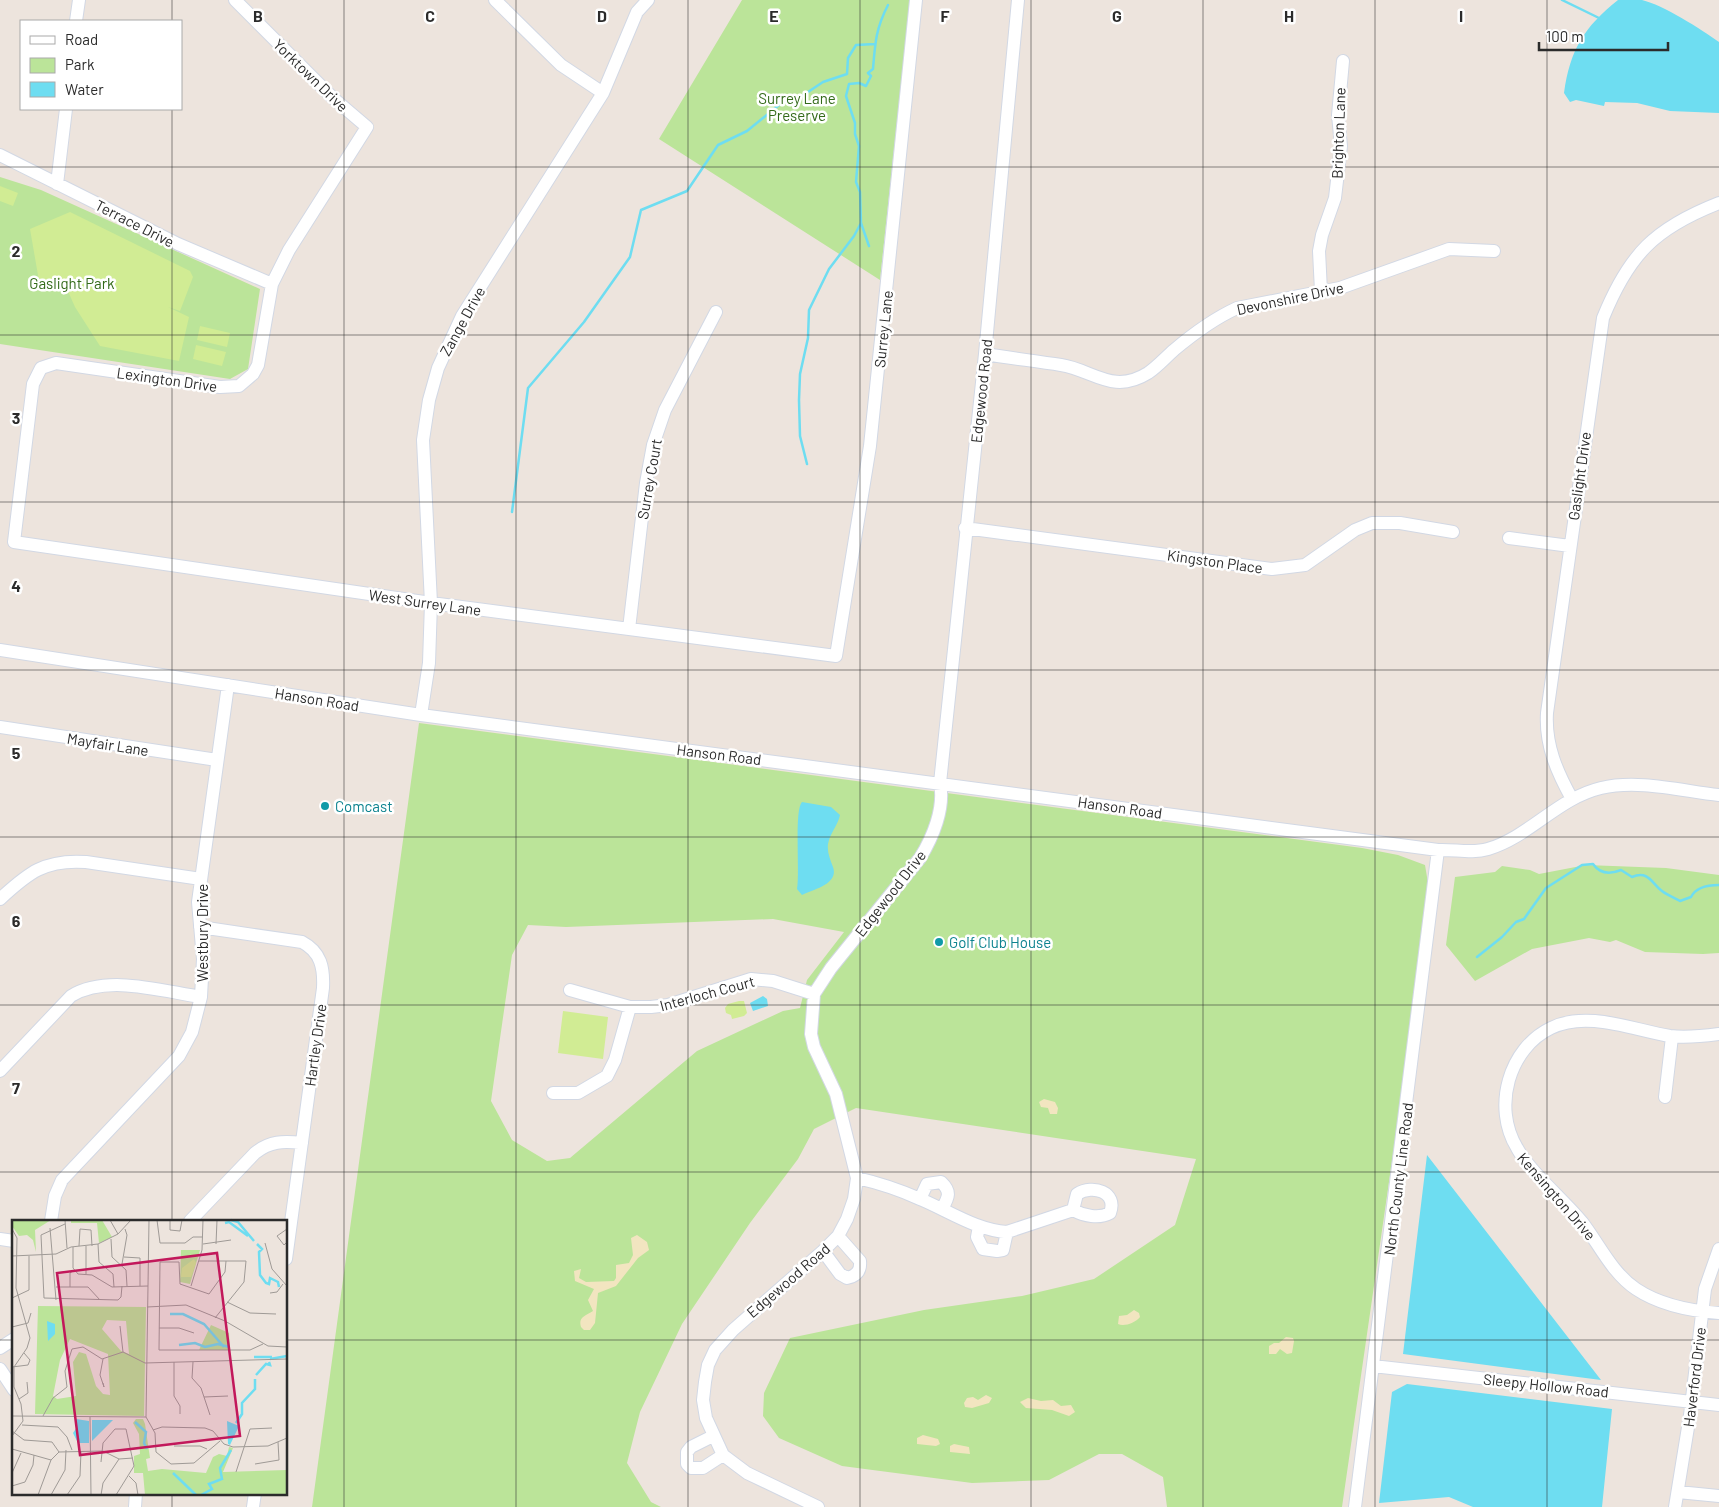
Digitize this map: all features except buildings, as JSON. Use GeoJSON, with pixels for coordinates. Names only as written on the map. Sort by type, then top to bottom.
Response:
{"type":"FeatureCollection","features":[{"type":"Feature","properties":{"kind":"street"},"geometry":{"type":"LineString","coordinates":[[76,20],[79,0]]}},
{"type":"Feature","properties":{"kind":"street","name":"Yorktown Drive"},"geometry":{"type":"LineString","coordinates":[[235,0],[333,98],[367,127]]}},
{"type":"Feature","properties":{"kind":"street"},"geometry":{"type":"LineString","coordinates":[[495,0],[561,65],[603,93]]}},
{"type":"Feature","properties":{"kind":"street","name":"Zange Drive"},"geometry":{"type":"LineString","coordinates":[[420,715],[429,663],[431,603],[423,440],[429,400],[438,368],[462,316],[603,93],[637,12],[648,0]]}},
{"type":"Feature","properties":{"kind":"street","name":"Surrey Lane"},"geometry":{"type":"LineString","coordinates":[[836,656],[870,446],[916,0]]}},
{"type":"Feature","properties":{"kind":"street","name":"Edgewood Road"},"geometry":{"type":"LineString","coordinates":[[940,783],[965,528],[985,354],[1018,0]]}},
{"type":"Feature","properties":{"kind":"street","name":"Brighton Lane"},"geometry":{"type":"LineString","coordinates":[[1321,292],[1319,251],[1322,235],[1335,198],[1341,146],[1338,115],[1343,61]]}},
{"type":"Feature","properties":{"kind":"street"},"geometry":{"type":"LineString","coordinates":[[57,184],[66,110]]}},
{"type":"Feature","properties":{"kind":"street","name":"Lexington Drive"},"geometry":{"type":"LineString","coordinates":[[14,542],[33,384],[41,368],[56,363],[220,387],[239,386],[253,374],[258,365],[272,284],[289,250],[367,127]]}},
{"type":"Feature","properties":{"kind":"street","name":"Terrace Drive"},"geometry":{"type":"LineString","coordinates":[[0,155],[178,244],[272,284]]}},
{"type":"Feature","properties":{"kind":"street","name":"Gaslight Drive"},"geometry":{"type":"LineString","coordinates":[[1572,799],[1554,762],[1546,723],[1549,683],[1603,318],[1612,295],[1626,270],[1648,243],[1680,219],[1719,203]]}},
{"type":"Feature","properties":{"kind":"street","name":"Devonshire Drive"},"geometry":{"type":"LineString","coordinates":[[985,354],[1063,366],[1104,381],[1116,383],[1132,381],[1148,373],[1193,334],[1222,315],[1252,304],[1340,288],[1410,265],[1435,252],[1449,249],[1494,251]]}},
{"type":"Feature","properties":{"kind":"street","name":"Surrey Court"},"geometry":{"type":"LineString","coordinates":[[629,629],[646,483],[653,445],[665,410],[716,312]]}},
{"type":"Feature","properties":{"kind":"street","name":"Kingston Place"},"geometry":{"type":"LineString","coordinates":[[965,528],[1272,569],[1305,565],[1355,530],[1372,523],[1400,522],[1453,532]]}},
{"type":"Feature","properties":{"kind":"street"},"geometry":{"type":"LineString","coordinates":[[1509,538],[1570,546]]}},
{"type":"Feature","properties":{"kind":"street","name":"West Surrey Lane"},"geometry":{"type":"LineString","coordinates":[[14,542],[431,603],[836,656]]}},
{"type":"Feature","properties":{"kind":"street","name":"Hanson Road"},"geometry":{"type":"LineString","coordinates":[[0,650],[420,715],[1438,850],[1454,849],[1480,852],[1490,849],[1509,840],[1572,799],[1601,788],[1634,785],[1719,795]]}},
{"type":"Feature","properties":{"kind":"street","name":"Westbury Drive"},"geometry":{"type":"LineString","coordinates":[[52,1220],[55,1196],[62,1180],[179,1056],[192,1032],[201,997],[203,959],[198,902],[228,685]]}},
{"type":"Feature","properties":{"kind":"street","name":"Mayfair Lane"},"geometry":{"type":"LineString","coordinates":[[0,727],[217,760]]}},
{"type":"Feature","properties":{"kind":"street","name":"Edgewood Drive"},"geometry":{"type":"LineString","coordinates":[[814,994],[830,968],[920,858],[931,839],[938,818],[942,794],[940,783]]}},
{"type":"Feature","properties":{"kind":"street","name":"North County Line Road"},"geometry":{"type":"LineString","coordinates":[[1354,1507],[1438,850]]}},
{"type":"Feature","properties":{"kind":"street"},"geometry":{"type":"LineString","coordinates":[[0,899],[31,872],[49,864],[67,861],[91,862],[201,878]]}},
{"type":"Feature","properties":{"kind":"street","name":"Hartley Drive"},"geometry":{"type":"LineString","coordinates":[[200,927],[293,939],[308,945],[319,958],[324,977],[323,988],[288,1244]]}},
{"type":"Feature","properties":{"kind":"street","name":"Interloch Court"},"geometry":{"type":"LineString","coordinates":[[570,990],[630,1007],[668,1005],[751,979],[773,981],[814,994]]}},
{"type":"Feature","properties":{"kind":"street"},"geometry":{"type":"LineString","coordinates":[[0,1071],[71,996],[80,990],[114,985],[201,997]]}},
{"type":"Feature","properties":{"kind":"street","name":"Edgewood Road"},"geometry":{"type":"LineString","coordinates":[[814,994],[811,1034],[814,1047],[836,1094],[857,1178],[852,1206],[838,1236],[751,1312],[715,1350],[708,1364],[704,1400],[706,1418],[723,1455],[747,1473],[818,1507]]}},
{"type":"Feature","properties":{"kind":"street"},"geometry":{"type":"LineString","coordinates":[[553,1093],[578,1093],[607,1076],[615,1060],[630,1007]]}},
{"type":"Feature","properties":{"kind":"street","name":"Kensington Drive"},"geometry":{"type":"LineString","coordinates":[[1719,1034],[1672,1037],[1585,1021],[1553,1027],[1524,1048],[1516,1061],[1506,1088],[1508,1121],[1515,1146],[1523,1158],[1566,1203],[1592,1234],[1614,1268],[1636,1289],[1660,1301],[1703,1312],[1719,1313]]}},
{"type":"Feature","properties":{"kind":"street"},"geometry":{"type":"LineString","coordinates":[[1665,1097],[1672,1037]]}},
{"type":"Feature","properties":{"kind":"street"},"geometry":{"type":"LineString","coordinates":[[191,1220],[255,1152],[273,1142],[302,1143]]}},
{"type":"Feature","properties":{"kind":"street"},"geometry":{"type":"LineString","coordinates":[[857,1178],[886,1185],[978,1226],[1007,1232],[1073,1210]]}},
{"type":"Feature","properties":{"kind":"street"},"geometry":{"type":"LineString","coordinates":[[920,1199],[927,1184],[941,1182],[948,1188],[949,1195],[942,1209]]}},
{"type":"Feature","properties":{"kind":"street"},"geometry":{"type":"LineString","coordinates":[[978,1226],[977,1237],[983,1249],[1003,1250],[1007,1232]]}},
{"type":"Feature","properties":{"kind":"street"},"geometry":{"type":"LineString","coordinates":[[823,1251],[840,1274],[846,1278],[857,1273],[861,1266],[860,1261],[838,1236]]}},
{"type":"Feature","properties":{"kind":"street","name":"Haverford Drive"},"geometry":{"type":"LineString","coordinates":[[1675,1507],[1692,1402],[1703,1312],[1710,1271],[1719,1249]]}},
{"type":"Feature","properties":{"kind":"street"},"geometry":{"type":"LineString","coordinates":[[0,1348],[12,1340]]}},
{"type":"Feature","properties":{"kind":"street","name":"Sleepy Hollow Road"},"geometry":{"type":"LineString","coordinates":[[1373,1366],[1719,1405]]}},
{"type":"Feature","properties":{"kind":"street"},"geometry":{"type":"LineString","coordinates":[[0,1368],[12,1387]]}},
{"type":"Feature","properties":{"kind":"street"},"geometry":{"type":"LineString","coordinates":[[713,1436],[691,1447],[687,1452],[687,1464],[691,1468],[703,1468],[723,1455]]}},
{"type":"Feature","properties":{"kind":"street"},"geometry":{"type":"LineString","coordinates":[[1678,1492],[1719,1496]]}},
{"type":"Feature","properties":{"kind":"street"},"geometry":{"type":"LineString","coordinates":[[135,1507],[136,1494]]}},
{"type":"Feature","properties":{"kind":"street"},"geometry":{"type":"LineString","coordinates":[[253,1507],[255,1494]]}},
{"type":"Feature","properties":{"kind":"green space","name":"Surrey Lane Preserve"},"geometry":{"type":"Polygon","coordinates":[[[742,0],[910,0],[880,280],[659,139],[742,0]]]}},
{"type":"Feature","properties":{"kind":"green space","name":"Gaslight Park"},"geometry":{"type":"Polygon","coordinates":[[[0,177],[41,190],[260,289],[248,369],[230,379],[0,344],[0,177]]]}},
{"type":"Feature","properties":{"kind":"green space"},"geometry":{"type":"Polygon","coordinates":[[[0,186],[18,193],[13,206],[0,201],[0,186]]]}},
{"type":"Feature","properties":{"kind":"green space"},"geometry":{"type":"Polygon","coordinates":[[[70,212],[190,271],[193,277],[180,311],[168,307],[189,317],[179,361],[100,346],[75,307],[67,289],[39,281],[30,229],[70,212]]]}},
{"type":"Feature","properties":{"kind":"green space"},"geometry":{"type":"Polygon","coordinates":[[[200,326],[230,333],[227,347],[197,340],[200,326]]]}},
{"type":"Feature","properties":{"kind":"green space"},"geometry":{"type":"Polygon","coordinates":[[[196,345],[226,352],[222,366],[193,359],[196,345]]]}},
{"type":"Feature","properties":{"kind":"green space"},"geometry":{"type":"Polygon","coordinates":[[[419,723],[1362,848],[1398,855],[1425,865],[1428,883],[1401,1099],[1342,1507],[1167,1507],[1163,1477],[1122,1454],[1099,1454],[1049,1480],[972,1483],[842,1466],[779,1438],[763,1416],[764,1393],[790,1338],[924,1310],[1022,1296],[1094,1279],[1175,1225],[1196,1159],[856,1108],[814,1129],[798,1159],[750,1223],[682,1324],[640,1412],[627,1463],[651,1502],[661,1507],[312,1507],[419,723]],[[773,919],[566,927],[528,925],[512,955],[491,1101],[512,1140],[547,1161],[570,1158],[697,1051],[783,1011],[800,1008],[807,980],[844,932],[773,919]]]}},
{"type":"Feature","properties":{"kind":"green space"},"geometry":{"type":"Polygon","coordinates":[[[1586,865],[1666,868],[1719,875],[1719,953],[1645,952],[1616,940],[1610,942],[1589,938],[1532,949],[1475,981],[1446,945],[1455,877],[1495,872],[1502,866],[1530,870],[1539,874],[1586,865]]]}},
{"type":"Feature","properties":{"kind":"green space"},"geometry":{"type":"Polygon","coordinates":[[[744,1001],[747,1013],[744,1016],[732,1019],[731,1015],[726,1013],[725,1008],[728,1004],[744,1001]]]}},
{"type":"Feature","properties":{"kind":"green space"},"geometry":{"type":"Polygon","coordinates":[[[563,1011],[608,1017],[603,1059],[558,1053],[563,1011]]]}},
{"type":"Feature","properties":{"kind":"sand"},"geometry":{"type":"Polygon","coordinates":[[[1044,1099],[1055,1102],[1058,1108],[1057,1114],[1050,1114],[1048,1108],[1041,1107],[1039,1102],[1044,1099]]]}},
{"type":"Feature","properties":{"kind":"sand"},"geometry":{"type":"Polygon","coordinates":[[[637,1235],[647,1242],[649,1250],[638,1258],[616,1286],[598,1293],[595,1323],[590,1330],[584,1330],[581,1327],[580,1321],[593,1311],[588,1300],[594,1289],[575,1281],[574,1271],[581,1269],[579,1278],[586,1282],[614,1281],[616,1278],[616,1265],[629,1263],[633,1255],[631,1238],[637,1235]]]}},
{"type":"Feature","properties":{"kind":"sand"},"geometry":{"type":"Polygon","coordinates":[[[1134,1310],[1139,1313],[1140,1317],[1138,1319],[1126,1325],[1118,1324],[1119,1316],[1127,1315],[1134,1310]]]}},
{"type":"Feature","properties":{"kind":"sand"},"geometry":{"type":"Polygon","coordinates":[[[1286,1337],[1293,1338],[1292,1353],[1287,1354],[1280,1349],[1276,1354],[1269,1354],[1269,1346],[1279,1343],[1286,1337]]]}},
{"type":"Feature","properties":{"kind":"sand"},"geometry":{"type":"Polygon","coordinates":[[[986,1395],[992,1398],[989,1403],[972,1408],[965,1407],[964,1403],[967,1398],[973,1397],[978,1400],[986,1395]]]}},
{"type":"Feature","properties":{"kind":"sand"},"geometry":{"type":"Polygon","coordinates":[[[1028,1398],[1041,1401],[1053,1400],[1061,1406],[1071,1405],[1075,1412],[1069,1416],[1052,1410],[1026,1408],[1020,1402],[1028,1398]]]}},
{"type":"Feature","properties":{"kind":"sand"},"geometry":{"type":"Polygon","coordinates":[[[923,1435],[938,1439],[940,1444],[936,1446],[917,1444],[917,1438],[923,1435]]]}},
{"type":"Feature","properties":{"kind":"sand"},"geometry":{"type":"Polygon","coordinates":[[[954,1444],[969,1447],[970,1454],[950,1452],[950,1446],[954,1444]]]}},
{"type":"Feature","properties":{"kind":"water"},"geometry":{"type":"Polygon","coordinates":[[[1618,0],[1642,0],[1651,3],[1682,18],[1719,42],[1719,113],[1670,111],[1637,103],[1605,102],[1604,106],[1576,100],[1570,102],[1564,93],[1570,64],[1580,41],[1596,20],[1618,0]]]}},
{"type":"Feature","properties":{"kind":"water"},"geometry":{"type":"Polygon","coordinates":[[[802,802],[831,807],[840,815],[828,844],[828,853],[834,873],[832,878],[824,885],[802,895],[797,889],[798,817],[802,802]]]}},
{"type":"Feature","properties":{"kind":"water"},"geometry":{"type":"Polygon","coordinates":[[[763,996],[767,999],[768,1006],[753,1011],[750,1003],[763,996]]]}},
{"type":"Feature","properties":{"kind":"water"},"geometry":{"type":"Polygon","coordinates":[[[1427,1155],[1601,1380],[1403,1354],[1427,1155]]]}},
{"type":"Feature","properties":{"kind":"water"},"geometry":{"type":"Polygon","coordinates":[[[1407,1384],[1612,1409],[1602,1507],[1473,1507],[1449,1497],[1379,1503],[1392,1392],[1407,1384]]]}},
{"type":"Feature","properties":{"kind":"waterway"},"geometry":{"type":"LineString","coordinates":[[1562,0],[1599,18]]}},
{"type":"Feature","properties":{"kind":"waterway"},"geometry":{"type":"LineString","coordinates":[[807,464],[800,436],[799,400],[800,374],[808,338],[809,310],[829,269],[854,236],[861,223],[860,192],[856,182],[859,146],[855,134],[855,123],[846,96],[849,84],[859,83],[866,86],[871,76],[868,73],[873,69],[875,43],[888,5]]}},
{"type":"Feature","properties":{"kind":"waterway"},"geometry":{"type":"LineString","coordinates":[[512,512],[528,388],[584,322],[630,257],[641,210],[687,191],[718,145],[747,131],[784,101],[802,96],[823,82],[847,74],[848,58],[856,45],[875,44]]}},
{"type":"Feature","properties":{"kind":"waterway"},"geometry":{"type":"LineString","coordinates":[[861,223],[869,246]]}},
{"type":"Feature","properties":{"kind":"waterway"},"geometry":{"type":"LineString","coordinates":[[1477,957],[1502,937],[1516,922],[1524,919],[1546,888],[1582,865],[1593,864],[1599,870],[1606,872],[1621,870],[1632,877],[1642,875],[1650,879],[1666,894],[1680,901],[1691,897],[1703,887],[1719,885]]}},
{"type":"Feature","properties":{"kind":"place","name":"Comcast"},"geometry":{"type":"Point","coordinates":[325,806]}},
{"type":"Feature","properties":{"kind":"place","name":"Golf Club House"},"geometry":{"type":"Point","coordinates":[939,942]}}]}
